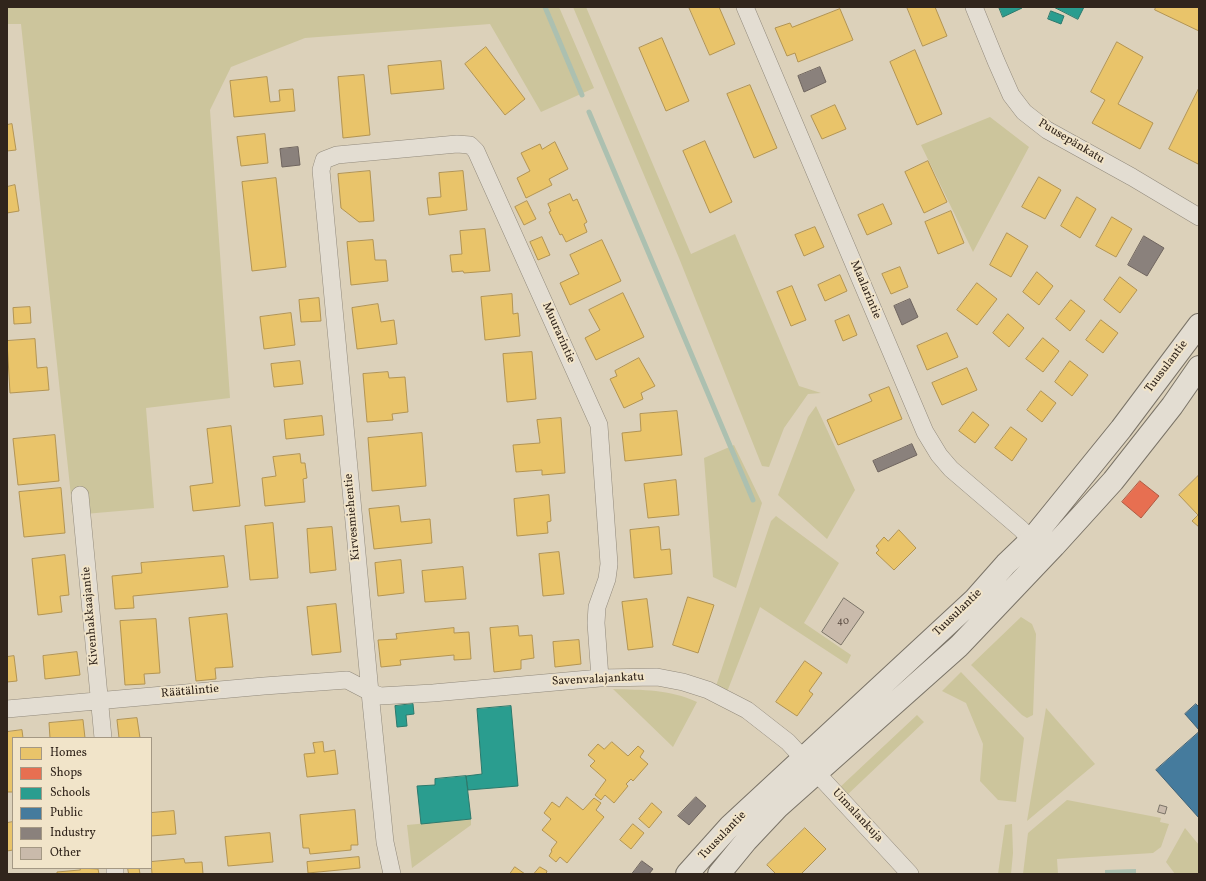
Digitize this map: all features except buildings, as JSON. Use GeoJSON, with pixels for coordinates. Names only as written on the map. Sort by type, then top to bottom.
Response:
{"type":"FeatureCollection","features":[{"type":"Feature","properties":{"kind":"main road","name":"Tuusulantie"},"geometry":{"type":"LineString","coordinates":[[719,874],[746,841],[778,807],[810,766],[1031,540],[1121,429],[1199,325]]}},
{"type":"Feature","properties":{"kind":"main road","name":"Tuusulantie"},"geometry":{"type":"LineString","coordinates":[[687,874],[730,826],[810,766],[856,736],[885,713],[959,646],[1054,546],[1113,481],[1172,406],[1199,367]]}},
{"type":"Feature","properties":{"kind":"street","name":"Maalarintie"},"geometry":{"type":"LineString","coordinates":[[745,7],[925,432],[938,455],[1016,524],[1031,540]]}},
{"type":"Feature","properties":{"kind":"street","name":"Puusepänkatu"},"geometry":{"type":"LineString","coordinates":[[974,7],[1011,94],[1024,112],[1047,130],[1132,177],[1199,217]]}},
{"type":"Feature","properties":{"kind":"street","name":"Muurarintie"},"geometry":{"type":"LineString","coordinates":[[324,160],[337,155],[457,144],[470,145],[476,151],[599,425],[609,564],[608,579],[597,607],[596,623],[600,678]]}},
{"type":"Feature","properties":{"kind":"street","name":"Kirvesmiehentie"},"geometry":{"type":"LineString","coordinates":[[324,160],[321,170],[370,692],[385,842],[392,874]]}},
{"type":"Feature","properties":{"kind":"street","name":"Kivenhakkaajantie"},"geometry":{"type":"LineString","coordinates":[[80,495],[103,737]]}},
{"type":"Feature","properties":{"kind":"street","name":"Savenvalajankatu"},"geometry":{"type":"LineString","coordinates":[[370,692],[380,696],[600,678],[657,677],[683,682],[708,690],[747,710],[788,742],[810,766]]}},
{"type":"Feature","properties":{"kind":"street","name":"Räätälintie"},"geometry":{"type":"LineString","coordinates":[[7,709],[347,680],[370,692]]}},
{"type":"Feature","properties":{"kind":"street","name":"Uimalankuja"},"geometry":{"type":"LineString","coordinates":[[810,766],[910,874]]}},
{"type":"Feature","properties":{"kind":"shaded area"},"geometry":{"type":"Polygon","coordinates":[[[7,7],[559,7],[594,88],[541,112],[490,24],[305,38],[231,67],[210,110],[230,398],[146,408],[154,508],[73,515],[21,24],[7,24],[7,7]]]}},
{"type":"Feature","properties":{"kind":"shaded area"},"geometry":{"type":"Polygon","coordinates":[[[573,7],[586,7],[691,254],[735,234],[799,386],[821,393],[808,394],[784,428],[769,467],[762,466],[679,258],[573,7]]]}},
{"type":"Feature","properties":{"kind":"shaded area"},"geometry":{"type":"Polygon","coordinates":[[[990,117],[1029,147],[973,252],[921,145],[990,117]]]}},
{"type":"Feature","properties":{"kind":"shaded area"},"geometry":{"type":"Polygon","coordinates":[[[816,406],[855,490],[827,539],[778,495],[808,417],[816,406]]]}},
{"type":"Feature","properties":{"kind":"shaded area"},"geometry":{"type":"Polygon","coordinates":[[[734,445],[762,503],[736,588],[713,577],[704,458],[734,445]]]}},
{"type":"Feature","properties":{"kind":"shaded area"},"geometry":{"type":"Polygon","coordinates":[[[776,516],[839,563],[804,623],[851,655],[847,664],[760,607],[727,692],[716,686],[771,521],[776,516]]]}},
{"type":"Feature","properties":{"kind":"shaded area"},"geometry":{"type":"Polygon","coordinates":[[[1021,617],[1032,624],[1036,634],[1033,715],[1027,718],[1022,715],[971,665],[1021,617]]]}},
{"type":"Feature","properties":{"kind":"shaded area"},"geometry":{"type":"Polygon","coordinates":[[[961,672],[1024,738],[1016,802],[998,800],[980,781],[983,744],[966,703],[942,691],[961,672]]]}},
{"type":"Feature","properties":{"kind":"shaded area"},"geometry":{"type":"Polygon","coordinates":[[[613,689],[666,692],[697,702],[673,747],[613,689]]]}},
{"type":"Feature","properties":{"kind":"shaded area"},"geometry":{"type":"Polygon","coordinates":[[[1046,708],[1095,764],[1027,821],[1046,708]]]}},
{"type":"Feature","properties":{"kind":"shaded area"},"geometry":{"type":"Polygon","coordinates":[[[917,715],[924,722],[845,797],[838,789],[917,715]]]}},
{"type":"Feature","properties":{"kind":"shaded area"},"geometry":{"type":"Polygon","coordinates":[[[1067,800],[1161,818],[1160,822],[1169,824],[1161,847],[1153,853],[1057,859],[1058,874],[1023,874],[1028,833],[1067,800]]]}},
{"type":"Feature","properties":{"kind":"shaded area"},"geometry":{"type":"Polygon","coordinates":[[[471,819],[471,825],[412,868],[407,825],[471,819]]]}},
{"type":"Feature","properties":{"kind":"shaded area"},"geometry":{"type":"Polygon","coordinates":[[[1012,824],[1013,853],[1011,874],[998,874],[1005,825],[1012,824]]]}},
{"type":"Feature","properties":{"kind":"shaded area"},"geometry":{"type":"Polygon","coordinates":[[[1185,828],[1199,845],[1199,874],[1175,874],[1166,862],[1185,828]]]}},
{"type":"Feature","properties":{"kind":"shaded area"},"geometry":{"type":"Polygon","coordinates":[[[1136,869],[1136,874],[1105,874],[1105,870],[1136,869]]]}},
{"type":"Feature","properties":{"kind":"waterway"},"geometry":{"type":"LineString","coordinates":[[545,7],[582,95]]}},
{"type":"Feature","properties":{"kind":"waterway"},"geometry":{"type":"LineString","coordinates":[[589,112],[753,500]]}}]}
